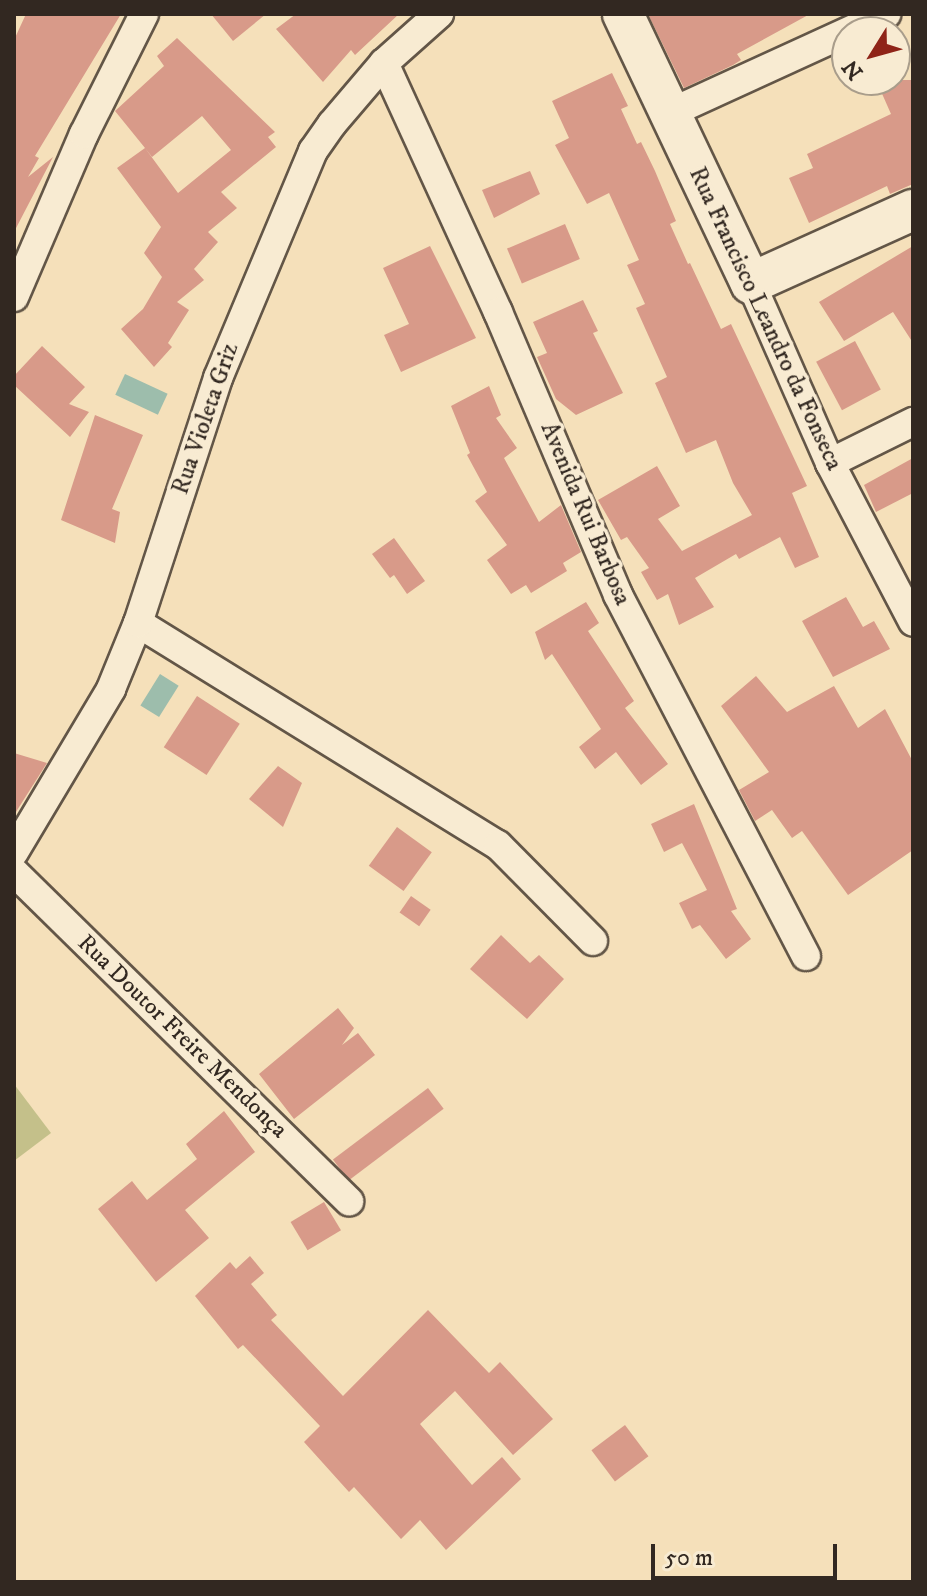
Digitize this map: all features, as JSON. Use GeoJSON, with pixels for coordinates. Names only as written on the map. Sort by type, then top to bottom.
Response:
{"type":"FeatureCollection","features":[{"type":"Feature","properties":{"kind":"main road","name":"Rua Francisco Leandro da Fonseca"},"geometry":{"type":"LineString","coordinates":[[623,14],[751,283]]}},
{"type":"Feature","properties":{"kind":"main road"},"geometry":{"type":"LineString","coordinates":[[751,283],[913,210]]}},
{"type":"Feature","properties":{"kind":"street"},"geometry":{"type":"LineString","coordinates":[[14,297],[84,134],[144,14]]}},
{"type":"Feature","properties":{"kind":"street","name":"Rua Violeta Griz"},"geometry":{"type":"LineString","coordinates":[[14,852],[89,732],[111,689],[138,623],[218,378],[289,205],[325,133],[384,63],[439,14]]}},
{"type":"Feature","properties":{"kind":"street"},"geometry":{"type":"LineString","coordinates":[[670,113],[886,14]]}},
{"type":"Feature","properties":{"kind":"street","name":"Avenida Rui Barbosa"},"geometry":{"type":"LineString","coordinates":[[384,63],[498,312],[618,595],[806,956]]}},
{"type":"Feature","properties":{"kind":"street","name":"Rua Francisco Leandro da Fonseca"},"geometry":{"type":"LineString","coordinates":[[751,283],[830,463],[913,622]]}},
{"type":"Feature","properties":{"kind":"street"},"geometry":{"type":"LineString","coordinates":[[830,463],[913,422]]}},
{"type":"Feature","properties":{"kind":"street"},"geometry":{"type":"LineString","coordinates":[[138,623],[498,845],[593,941]]}},
{"type":"Feature","properties":{"kind":"street","name":"Rua Doutor Freire Mendonça"},"geometry":{"type":"LineString","coordinates":[[14,872],[349,1201]]}},
{"type":"Feature","properties":{"kind":"shaded area"},"geometry":{"type":"Polygon","coordinates":[[[125,374],[168,394],[158,415],[115,395],[125,374]]]}},
{"type":"Feature","properties":{"kind":"shaded area"},"geometry":{"type":"Polygon","coordinates":[[[160,674],[179,686],[159,717],[140,705],[160,674]]]}},
{"type":"Feature","properties":{"kind":"shaded area"},"geometry":{"type":"Polygon","coordinates":[[[14,1084],[51,1133],[14,1161],[14,1084]]]}},
{"type":"Feature","properties":{"kind":"building"},"geometry":{"type":"Polygon","coordinates":[[[26,14],[121,14],[35,156],[39,158],[28,177],[53,157],[14,232],[14,40],[26,14]]]}},
{"type":"Feature","properties":{"kind":"building"},"geometry":{"type":"Polygon","coordinates":[[[211,14],[266,14],[233,41],[211,14]]]}},
{"type":"Feature","properties":{"kind":"building"},"geometry":{"type":"Polygon","coordinates":[[[296,14],[399,14],[355,55],[351,50],[323,82],[276,29],[296,14]]]}},
{"type":"Feature","properties":{"kind":"building"},"geometry":{"type":"Polygon","coordinates":[[[648,14],[810,14],[737,54],[741,60],[733,65],[684,88],[648,14]]]}},
{"type":"Feature","properties":{"kind":"building"},"geometry":{"type":"Polygon","coordinates":[[[177,38],[275,132],[268,137],[276,147],[221,192],[237,208],[208,232],[218,242],[194,269],[204,280],[177,302],[189,310],[168,343],[172,347],[154,367],[121,329],[143,309],[162,277],[144,253],[161,227],[117,168],[145,148],[115,111],[164,66],[157,56],[177,38]],[[202,116],[152,157],[145,148],[178,193],[231,150],[202,116]]]}},
{"type":"Feature","properties":{"kind":"building"},"geometry":{"type":"Polygon","coordinates":[[[612,73],[628,106],[621,109],[637,144],[641,142],[655,171],[676,221],[670,224],[688,264],[721,329],[731,324],[807,486],[792,493],[819,557],[795,568],[780,537],[739,559],[736,554],[695,578],[714,607],[679,625],[668,594],[657,600],[641,572],[649,568],[627,537],[621,540],[598,500],[657,466],[680,506],[658,519],[682,551],[752,515],[733,483],[716,440],[686,453],[655,383],[667,377],[636,308],[645,304],[627,265],[639,260],[609,193],[587,204],[555,145],[569,138],[552,101],[612,73]]]}},
{"type":"Feature","properties":{"kind":"building"},"geometry":{"type":"Polygon","coordinates":[[[913,80],[913,184],[890,194],[887,186],[809,223],[789,178],[813,168],[807,154],[891,114],[883,96],[911,96],[913,80]]]}},
{"type":"Feature","properties":{"kind":"building"},"geometry":{"type":"Polygon","coordinates":[[[530,171],[540,194],[494,218],[482,190],[530,171]]]}},
{"type":"Feature","properties":{"kind":"building"},"geometry":{"type":"Polygon","coordinates":[[[565,224],[580,259],[522,284],[507,249],[565,224]]]}},
{"type":"Feature","properties":{"kind":"building"},"geometry":{"type":"Polygon","coordinates":[[[430,246],[476,338],[401,372],[384,335],[409,324],[383,268],[430,246]]]}},
{"type":"Feature","properties":{"kind":"building"},"geometry":{"type":"Polygon","coordinates":[[[913,246],[913,343],[893,312],[844,341],[819,302],[913,246]]]}},
{"type":"Feature","properties":{"kind":"building"},"geometry":{"type":"Polygon","coordinates":[[[583,300],[598,331],[593,333],[623,393],[576,415],[556,399],[537,357],[547,353],[533,322],[583,300]]]}},
{"type":"Feature","properties":{"kind":"building"},"geometry":{"type":"Polygon","coordinates":[[[855,341],[881,390],[842,410],[816,362],[855,341]]]}},
{"type":"Feature","properties":{"kind":"building"},"geometry":{"type":"Polygon","coordinates":[[[42,346],[85,387],[69,404],[89,412],[70,437],[14,385],[14,376],[42,346]]]}},
{"type":"Feature","properties":{"kind":"building"},"geometry":{"type":"Polygon","coordinates":[[[489,386],[501,415],[496,418],[517,448],[504,458],[539,522],[561,505],[581,552],[563,563],[567,571],[531,593],[526,585],[511,594],[487,560],[507,545],[475,501],[487,492],[467,455],[470,453],[451,406],[489,386]]]}},
{"type":"Feature","properties":{"kind":"building"},"geometry":{"type":"Polygon","coordinates":[[[95,415],[143,435],[112,509],[120,512],[115,543],[61,520],[95,415]]]}},
{"type":"Feature","properties":{"kind":"building"},"geometry":{"type":"Polygon","coordinates":[[[913,458],[913,493],[876,512],[864,485],[913,458]]]}},
{"type":"Feature","properties":{"kind":"building"},"geometry":{"type":"Polygon","coordinates":[[[394,538],[425,581],[407,594],[394,575],[390,578],[372,554],[394,538]]]}},
{"type":"Feature","properties":{"kind":"building"},"geometry":{"type":"Polygon","coordinates":[[[846,597],[863,627],[874,621],[890,649],[833,677],[802,621],[846,597]]]}},
{"type":"Feature","properties":{"kind":"building"},"geometry":{"type":"Polygon","coordinates":[[[586,602],[599,623],[588,631],[634,701],[625,708],[668,764],[641,785],[616,752],[595,769],[579,747],[601,729],[552,654],[545,660],[535,632],[586,602]]]}},
{"type":"Feature","properties":{"kind":"building"},"geometry":{"type":"Polygon","coordinates":[[[756,676],[787,712],[834,686],[858,728],[885,709],[913,762],[913,850],[848,895],[802,831],[792,838],[772,810],[755,821],[739,790],[769,772],[721,706],[756,676]]]}},
{"type":"Feature","properties":{"kind":"building"},"geometry":{"type":"Polygon","coordinates":[[[197,696],[240,724],[207,775],[164,747],[197,696]]]}},
{"type":"Feature","properties":{"kind":"building"},"geometry":{"type":"Polygon","coordinates":[[[14,753],[47,763],[14,815],[14,753]]]}},
{"type":"Feature","properties":{"kind":"building"},"geometry":{"type":"Polygon","coordinates":[[[278,766],[302,783],[283,827],[249,799],[278,766]]]}},
{"type":"Feature","properties":{"kind":"building"},"geometry":{"type":"Polygon","coordinates":[[[694,804],[737,909],[731,911],[751,939],[726,959],[700,925],[692,929],[679,903],[707,890],[682,843],[664,852],[651,824],[694,804]]]}},
{"type":"Feature","properties":{"kind":"building"},"geometry":{"type":"Polygon","coordinates":[[[397,827],[432,852],[404,891],[369,866],[397,827]]]}},
{"type":"Feature","properties":{"kind":"building"},"geometry":{"type":"Polygon","coordinates":[[[411,896],[431,910],[419,926],[400,912],[411,896]]]}},
{"type":"Feature","properties":{"kind":"building"},"geometry":{"type":"Polygon","coordinates":[[[501,935],[530,963],[539,955],[564,979],[527,1019],[470,969],[501,935]]]}},
{"type":"Feature","properties":{"kind":"building"},"geometry":{"type":"Polygon","coordinates":[[[338,1008],[354,1028],[342,1045],[358,1033],[375,1055],[294,1119],[259,1074],[338,1008]]]}},
{"type":"Feature","properties":{"kind":"building"},"geometry":{"type":"Polygon","coordinates":[[[428,1088],[444,1109],[349,1180],[333,1160],[428,1088]]]}},
{"type":"Feature","properties":{"kind":"building"},"geometry":{"type":"Polygon","coordinates":[[[224,1111],[255,1152],[185,1210],[209,1238],[156,1282],[98,1209],[132,1181],[147,1200],[197,1159],[186,1144],[224,1111]]]}},
{"type":"Feature","properties":{"kind":"building"},"geometry":{"type":"Polygon","coordinates":[[[324,1202],[341,1230],[308,1250],[291,1222],[324,1202]]]}},
{"type":"Feature","properties":{"kind":"building"},"geometry":{"type":"Polygon","coordinates":[[[250,1256],[264,1273],[251,1284],[277,1315],[271,1320],[343,1396],[428,1310],[489,1373],[500,1362],[553,1419],[513,1455],[455,1391],[420,1424],[472,1485],[502,1457],[521,1479],[446,1550],[420,1520],[401,1539],[354,1487],[349,1492],[304,1442],[320,1426],[243,1345],[238,1349],[195,1296],[230,1262],[236,1269],[250,1256]]]}},
{"type":"Feature","properties":{"kind":"building"},"geometry":{"type":"Polygon","coordinates":[[[625,1425],[648,1456],[615,1481],[591,1450],[625,1425]]]}}]}
